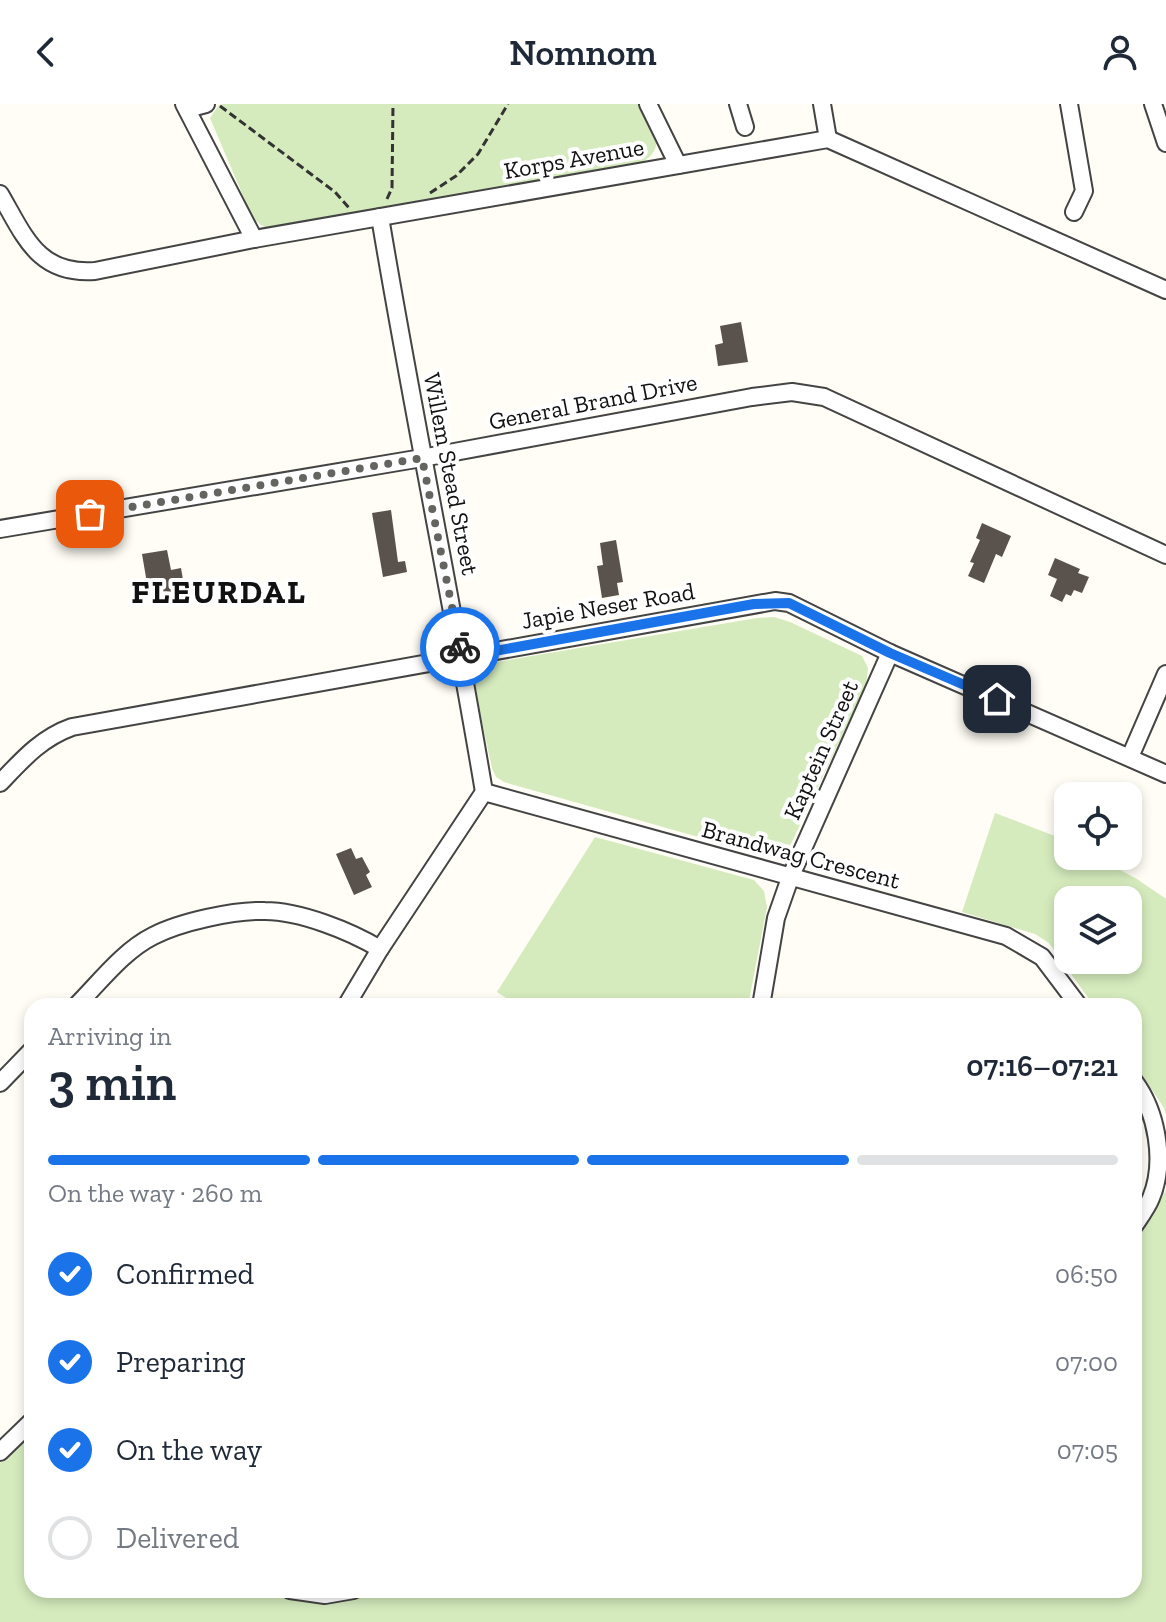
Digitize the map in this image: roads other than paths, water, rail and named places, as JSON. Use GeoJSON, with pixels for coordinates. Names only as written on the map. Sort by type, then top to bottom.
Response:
{"type":"FeatureCollection","features":[{"type":"Feature","properties":{"kind":"street"},"geometry":{"type":"LineString","coordinates":[[206,104],[185,107],[254,239]]}},
{"type":"Feature","properties":{"kind":"street"},"geometry":{"type":"LineString","coordinates":[[648,104],[678,165]]}},
{"type":"Feature","properties":{"kind":"street"},"geometry":{"type":"LineString","coordinates":[[738,104],[745,127]]}},
{"type":"Feature","properties":{"kind":"street"},"geometry":{"type":"LineString","coordinates":[[822,104],[828,139],[1166,290]]}},
{"type":"Feature","properties":{"kind":"street"},"geometry":{"type":"LineString","coordinates":[[1069,104],[1084,191],[1074,212]]}},
{"type":"Feature","properties":{"kind":"street"},"geometry":{"type":"LineString","coordinates":[[1153,104],[1166,143]]}},
{"type":"Feature","properties":{"kind":"street","name":"Korps Avenue"},"geometry":{"type":"LineString","coordinates":[[0,194],[27,241],[49,263],[76,273],[828,139]]}},
{"type":"Feature","properties":{"kind":"street","name":"Willem Stead Street"},"geometry":{"type":"LineString","coordinates":[[380,217],[484,792]]}},
{"type":"Feature","properties":{"kind":"street","name":"General Brand Drive"},"geometry":{"type":"LineString","coordinates":[[0,529],[422,458],[736,399],[792,392],[824,397],[1166,555]]}},
{"type":"Feature","properties":{"kind":"street","name":"Japie Neser Road"},"geometry":{"type":"LineString","coordinates":[[0,783],[38,744],[54,733],[72,727],[775,601],[789,603],[890,653],[1166,774]]}},
{"type":"Feature","properties":{"kind":"street","name":"Kaptein Street"},"geometry":{"type":"LineString","coordinates":[[762,998],[776,918],[790,878],[890,653]]}},
{"type":"Feature","properties":{"kind":"street"},"geometry":{"type":"LineString","coordinates":[[1130,757],[1166,674]]}},
{"type":"Feature","properties":{"kind":"street"},"geometry":{"type":"LineString","coordinates":[[351,998],[484,792]]}},
{"type":"Feature","properties":{"kind":"street","name":"Brandwag Crescent"},"geometry":{"type":"LineString","coordinates":[[484,792],[1006,936],[1042,957],[1073,998]]}},
{"type":"Feature","properties":{"kind":"street"},"geometry":{"type":"LineString","coordinates":[[84,998],[133,949],[152,936],[191,922],[265,911],[300,917],[360,937],[380,949]]}},
{"type":"Feature","properties":{"kind":"street"},"geometry":{"type":"LineString","coordinates":[[0,1083],[24,1058]]}},
{"type":"Feature","properties":{"kind":"street"},"geometry":{"type":"LineString","coordinates":[[1142,1091],[1151,1116],[1159,1162],[1151,1199],[1142,1213]]}},
{"type":"Feature","properties":{"kind":"street"},"geometry":{"type":"LineString","coordinates":[[0,1452],[24,1429]]}},
{"type":"Feature","properties":{"kind":"district","name":"FLEURDAL"},"geometry":{"type":"Point","coordinates":[219,592]}}]}
